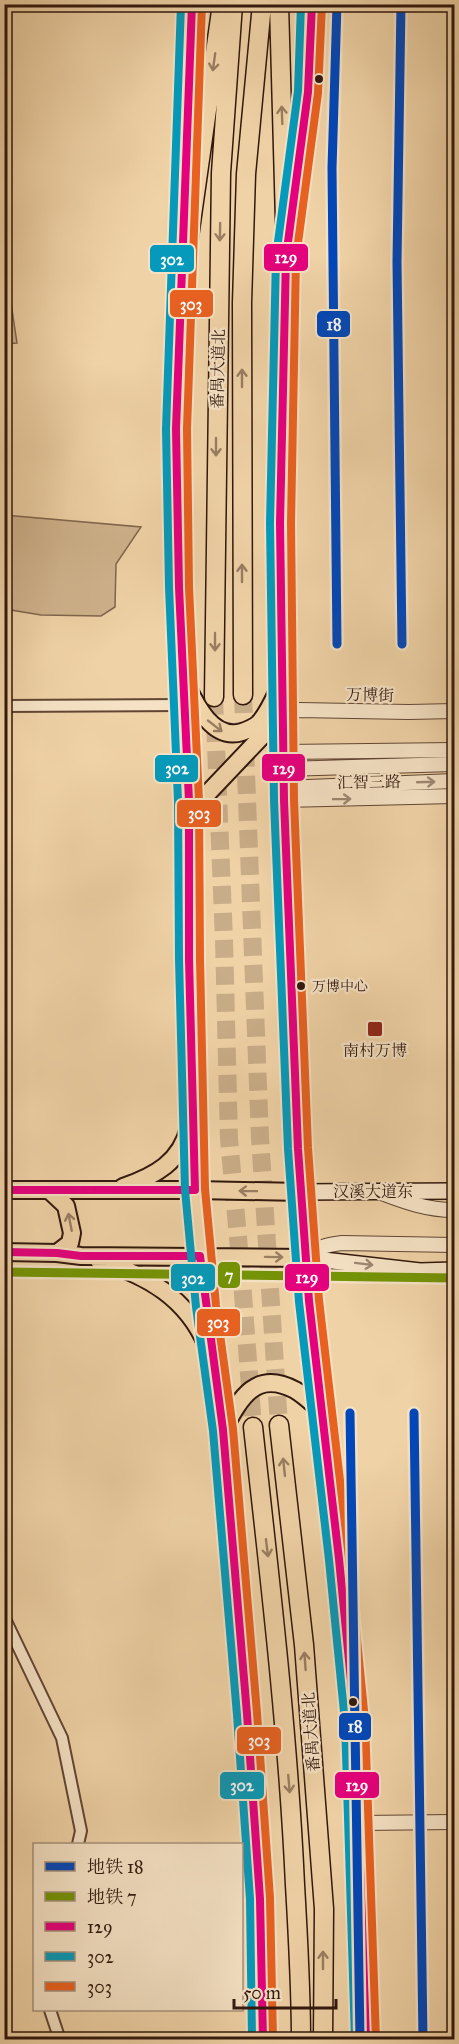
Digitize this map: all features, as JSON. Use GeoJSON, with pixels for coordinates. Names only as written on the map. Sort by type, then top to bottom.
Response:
{"type":"FeatureCollection","features":[{"type":"Feature","properties":{"kind":"highway"},"geometry":{"type":"LineString","coordinates":[[183,279],[222,4]]}},
{"type":"Feature","properties":{"kind":"highway","name":"番禺大道北"},"geometry":{"type":"LineString","coordinates":[[214,697],[221,173],[233,4]]}},
{"type":"Feature","properties":{"kind":"highway","name":"番禺大道北"},"geometry":{"type":"LineString","coordinates":[[243,695],[242,303],[246,174],[262,4]]}},
{"type":"Feature","properties":{"kind":"highway"},"geometry":{"type":"LineString","coordinates":[[279,4],[286,257]]}},
{"type":"Feature","properties":{"kind":"highway","name":"番禺大道北"},"geometry":{"type":"LineString","coordinates":[[279,1425],[304,1645],[324,1909],[323,2040]]}},
{"type":"Feature","properties":{"kind":"highway","name":"番禺大道北"},"geometry":{"type":"LineString","coordinates":[[253,1427],[277,1637],[292,1808],[301,2040]]}},
{"type":"Feature","properties":{"kind":"main road"},"geometry":{"type":"LineString","coordinates":[[192,4],[176,429],[179,587],[189,813],[189,959],[195,1190],[200,1256],[223,1430],[259,1888],[263,2040]]}},
{"type":"Feature","properties":{"kind":"main road"},"geometry":{"type":"LineString","coordinates":[[312,4],[308,92],[286,257],[280,523],[284,794],[301,1192],[306,1258],[355,1721],[366,2040]]}},
{"type":"Feature","properties":{"kind":"main road"},"geometry":{"type":"LineString","coordinates":[[183,678],[195,702],[213,725],[220,731],[238,734],[256,726],[264,717],[283,679]]}},
{"type":"Feature","properties":{"kind":"main road"},"geometry":{"type":"LineString","coordinates":[[189,813],[284,713]]}},
{"type":"Feature","properties":{"kind":"main road"},"geometry":{"type":"LineString","coordinates":[[114,1190],[132,1184],[169,1164],[184,1144],[193,1112]]}},
{"type":"Feature","properties":{"kind":"main road","name":"汉溪大道东"},"geometry":{"type":"LineString","coordinates":[[4,1190],[454,1191]]}},
{"type":"Feature","properties":{"kind":"main road"},"geometry":{"type":"LineString","coordinates":[[50,1191],[66,1206],[72,1233],[70,1243],[57,1254]]}},
{"type":"Feature","properties":{"kind":"main road"},"geometry":{"type":"LineString","coordinates":[[4,1252],[81,1256],[306,1258],[420,1271],[454,1270]]}},
{"type":"Feature","properties":{"kind":"main road"},"geometry":{"type":"LineString","coordinates":[[81,1256],[116,1266],[172,1296],[193,1320],[214,1363]]}},
{"type":"Feature","properties":{"kind":"main road"},"geometry":{"type":"LineString","coordinates":[[223,1430],[238,1402],[252,1387],[271,1382],[295,1390],[321,1411]]}},
{"type":"Feature","properties":{"kind":"street"},"geometry":{"type":"LineString","coordinates":[[4,706],[185,705]]}},
{"type":"Feature","properties":{"kind":"street","name":"万博街"},"geometry":{"type":"LineString","coordinates":[[284,713],[299,710],[454,711]]}},
{"type":"Feature","properties":{"kind":"street","name":"汇智三路"},"geometry":{"type":"LineString","coordinates":[[284,752],[454,750]]}},
{"type":"Feature","properties":{"kind":"street"},"geometry":{"type":"LineString","coordinates":[[284,769],[454,764]]}},
{"type":"Feature","properties":{"kind":"street"},"geometry":{"type":"LineString","coordinates":[[284,794],[454,781]]}},
{"type":"Feature","properties":{"kind":"street","name":"汇智三路"},"geometry":{"type":"LineString","coordinates":[[284,794],[454,796]]}},
{"type":"Feature","properties":{"kind":"street"},"geometry":{"type":"LineString","coordinates":[[377,1191],[419,1207],[454,1210]]}},
{"type":"Feature","properties":{"kind":"street"},"geometry":{"type":"LineString","coordinates":[[306,1258],[312,1251],[342,1243],[454,1245]]}},
{"type":"Feature","properties":{"kind":"street"},"geometry":{"type":"LineString","coordinates":[[4,1617],[62,1738],[81,1832],[78,1843]]}},
{"type":"Feature","properties":{"kind":"street"},"geometry":{"type":"LineString","coordinates":[[359,1823],[454,1822]]}},
{"type":"Feature","properties":{"kind":"street"},"geometry":{"type":"LineString","coordinates":[[50,2011],[60,2040]]}},
{"type":"Feature","properties":{"kind":"shaded area"},"geometry":{"type":"Polygon","coordinates":[[[4,256],[17,343],[5,344],[4,344],[4,256]]]}},
{"type":"Feature","properties":{"kind":"shaded area"},"geometry":{"type":"Polygon","coordinates":[[[4,515],[141,527],[116,564],[115,607],[101,616],[41,615],[5,609],[4,515]]]}},
{"type":"Feature","properties":{"kind":"tunnel"},"geometry":{"type":"LineString","coordinates":[[243,695],[260,1138],[279,1425]]}},
{"type":"Feature","properties":{"kind":"tunnel"},"geometry":{"type":"LineString","coordinates":[[214,697],[229,1139],[253,1427]]}},
{"type":"Feature","properties":{"kind":"metro line","name":"18"},"geometry":{"type":"LineString","coordinates":[[337,4],[332,168],[337,644]]}},
{"type":"Feature","properties":{"kind":"metro line","name":"18"},"geometry":{"type":"LineString","coordinates":[[401,4],[397,262],[402,644]]}},
{"type":"Feature","properties":{"kind":"metro line","name":"7"},"geometry":{"type":"LineString","coordinates":[[4,1272],[454,1278]]}},
{"type":"Feature","properties":{"kind":"metro line","name":"18"},"geometry":{"type":"LineString","coordinates":[[350,1413],[360,2040]]}},
{"type":"Feature","properties":{"kind":"metro line","name":"18"},"geometry":{"type":"LineString","coordinates":[[414,1413],[423,2040]]}},
{"type":"Feature","properties":{"kind":"transit line","name":"302"},"geometry":{"type":"LineString","coordinates":[[181,4],[166,429],[169,587],[178,801],[179,959],[185,1190],[196,1307],[213,1431],[237,1715],[250,1899],[252,2040]]}},
{"type":"Feature","properties":{"kind":"transit line","name":"129"},"geometry":{"type":"LineString","coordinates":[[4,1190],[195,1190],[189,959],[189,801],[179,587],[176,429],[192,4]]}},
{"type":"Feature","properties":{"kind":"transit line","name":"303"},"geometry":{"type":"LineString","coordinates":[[202,4],[187,429],[189,587],[199,801],[205,1189],[216,1305],[233,1429],[257,1713],[270,1898],[273,2040]]}},
{"type":"Feature","properties":{"kind":"transit line","name":"302"},"geometry":{"type":"LineString","coordinates":[[301,4],[298,91],[276,257],[270,523],[274,800],[288,1149],[299,1302],[345,1722],[355,2040]]}},
{"type":"Feature","properties":{"kind":"transit line","name":"129"},"geometry":{"type":"LineString","coordinates":[[312,4],[308,92],[286,257],[280,523],[284,800],[298,1149],[309,1301],[355,1721],[366,2040]]}},
{"type":"Feature","properties":{"kind":"transit line","name":"303"},"geometry":{"type":"LineString","coordinates":[[322,4],[318,93],[296,258],[291,523],[294,800],[308,1148],[319,1300],[365,1721],[376,2040]]}},
{"type":"Feature","properties":{"kind":"transit line","name":"129"},"geometry":{"type":"LineString","coordinates":[[4,1252],[81,1256],[200,1256],[223,1430],[247,1714],[260,1899],[263,2040]]}},
{"type":"Feature","properties":{"kind":"place","name":"万博中心"},"geometry":{"type":"Point","coordinates":[301,986]}},
{"type":"Feature","properties":{"kind":"place","name":"南村万博"},"geometry":{"type":"Point","coordinates":[375,1029]}}]}
